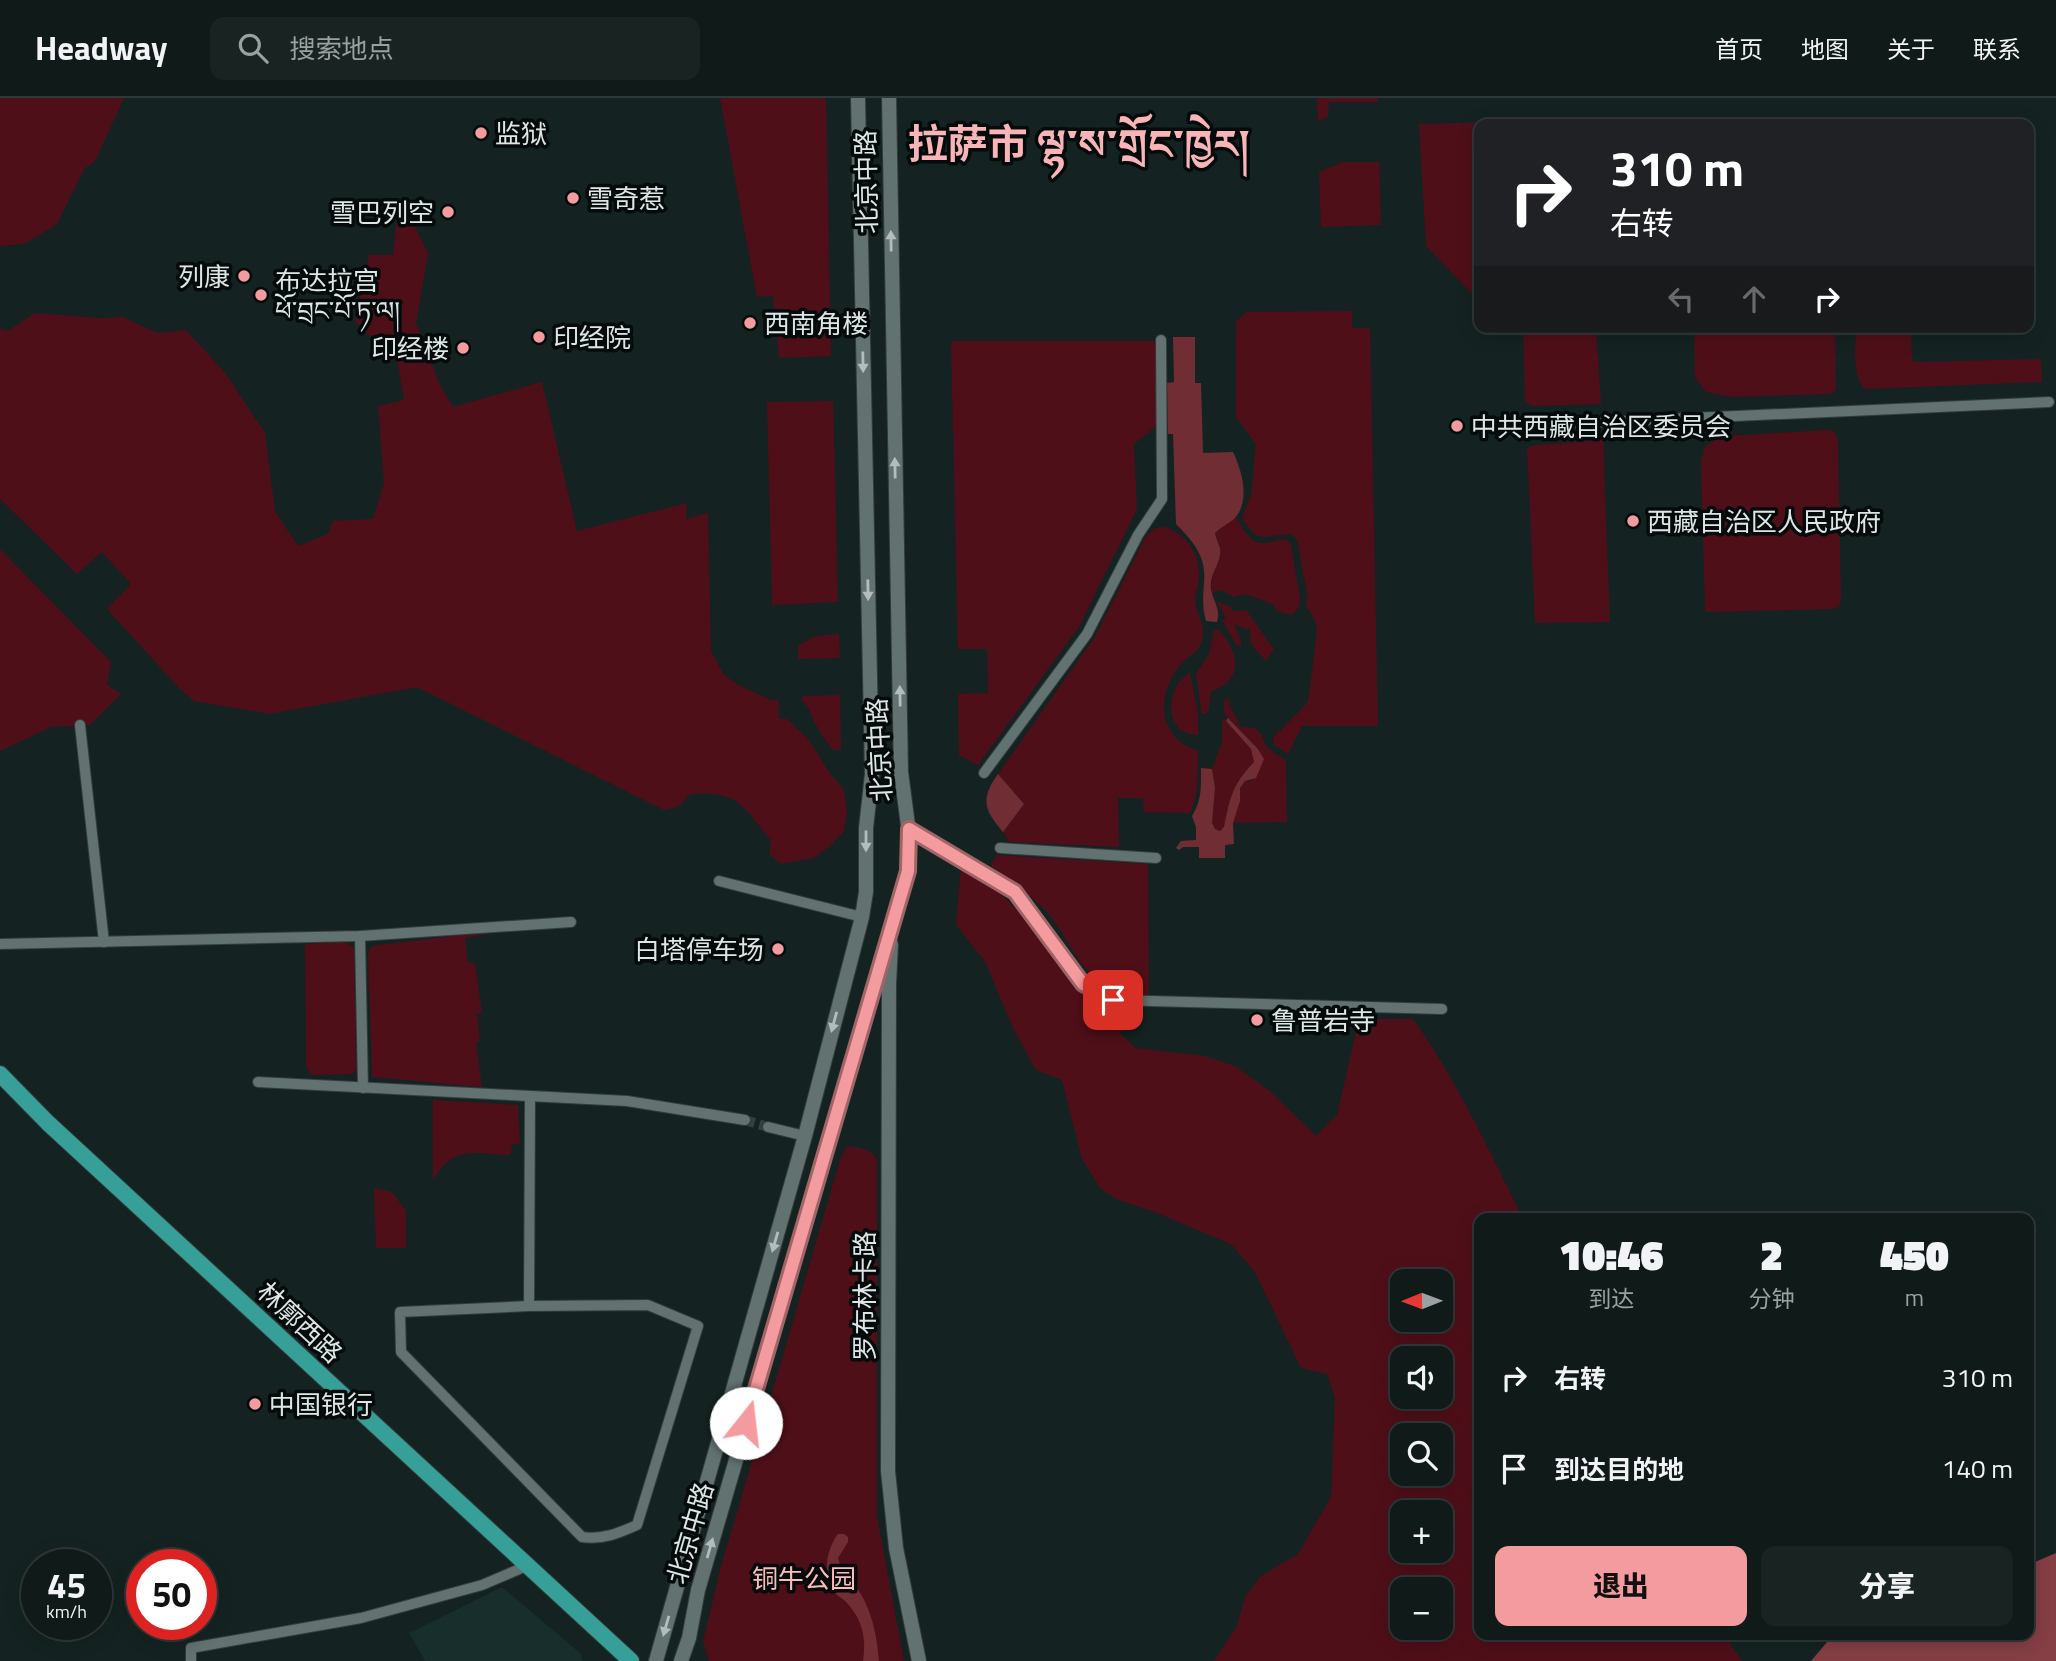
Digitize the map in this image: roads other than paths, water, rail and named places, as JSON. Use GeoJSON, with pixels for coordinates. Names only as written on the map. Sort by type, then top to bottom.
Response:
{"type":"FeatureCollection","features":[{"type":"Feature","properties":{"kind":"main road","name":"北京中路"},"geometry":{"type":"LineString","coordinates":[[656,1661],[805,1136],[862,917],[866,892],[866,828],[872,774],[858,98]]}},
{"type":"Feature","properties":{"kind":"main road","name":"北京中路"},"geometry":{"type":"LineString","coordinates":[[681,1661],[689,1638],[698,1590],[908,871],[909,829],[901,772],[888,98]]}},
{"type":"Feature","properties":{"kind":"main road","name":"罗布林卡路"},"geometry":{"type":"LineString","coordinates":[[892,928],[889,984],[888,1471],[896,1548],[919,1661]]}},
{"type":"Feature","properties":{"kind":"main road","name":"林廓西路"},"geometry":{"type":"LineString","coordinates":[[0,1074],[48,1123],[631,1661]]}},
{"type":"Feature","properties":{"kind":"street"},"geometry":{"type":"LineString","coordinates":[[984,773],[1087,634],[1138,535],[1162,499],[1161,340]]}},
{"type":"Feature","properties":{"kind":"street"},"geometry":{"type":"LineString","coordinates":[[1514,426],[2049,402]]}},
{"type":"Feature","properties":{"kind":"street"},"geometry":{"type":"LineString","coordinates":[[80,726],[104,942]]}},
{"type":"Feature","properties":{"kind":"street"},"geometry":{"type":"LineString","coordinates":[[909,829],[1015,892],[1083,984],[1113,1000],[1441,1009]]}},
{"type":"Feature","properties":{"kind":"street"},"geometry":{"type":"LineString","coordinates":[[1000,848],[1156,858]]}},
{"type":"Feature","properties":{"kind":"street"},"geometry":{"type":"LineString","coordinates":[[719,881],[862,917]]}},
{"type":"Feature","properties":{"kind":"street"},"geometry":{"type":"LineString","coordinates":[[0,944],[360,936],[571,922]]}},
{"type":"Feature","properties":{"kind":"street"},"geometry":{"type":"LineString","coordinates":[[360,936],[363,1088]]}},
{"type":"Feature","properties":{"kind":"street"},"geometry":{"type":"LineString","coordinates":[[258,1082],[626,1101],[745,1120]]}},
{"type":"Feature","properties":{"kind":"street"},"geometry":{"type":"LineString","coordinates":[[529,1306],[530,1096]]}},
{"type":"Feature","properties":{"kind":"street"},"geometry":{"type":"LineString","coordinates":[[768,1127],[805,1136]]}},
{"type":"Feature","properties":{"kind":"street"},"geometry":{"type":"LineString","coordinates":[[648,1305],[698,1326],[637,1525],[614,1535],[593,1539],[582,1537],[401,1352],[400,1312],[529,1306],[648,1305]]}},
{"type":"Feature","properties":{"kind":"street"},"geometry":{"type":"LineString","coordinates":[[191,1661],[191,1648],[361,1618],[482,1585],[529,1565]]}},
{"type":"Feature","properties":{"kind":"tunnel"},"geometry":{"type":"LineString","coordinates":[[745,1120],[768,1127]]}},
{"type":"Feature","properties":{"kind":"place","name":"监狱"},"geometry":{"type":"Point","coordinates":[481,133]}},
{"type":"Feature","properties":{"kind":"place","name":"雪奇惹"},"geometry":{"type":"Point","coordinates":[573,198]}},
{"type":"Feature","properties":{"kind":"place","name":"雪巴列空"},"geometry":{"type":"Point","coordinates":[448,212]}},
{"type":"Feature","properties":{"kind":"place","name":"列康"},"geometry":{"type":"Point","coordinates":[244,276]}},
{"type":"Feature","properties":{"kind":"place","name":"布达拉宫 ཕོ་བྲང་པོ་ཏ་ལ།"},"geometry":{"type":"Point","coordinates":[261,295]}},
{"type":"Feature","properties":{"kind":"place","name":"西南角楼"},"geometry":{"type":"Point","coordinates":[750,323]}},
{"type":"Feature","properties":{"kind":"place","name":"印经院"},"geometry":{"type":"Point","coordinates":[539,337]}},
{"type":"Feature","properties":{"kind":"place","name":"印经楼"},"geometry":{"type":"Point","coordinates":[463,348]}},
{"type":"Feature","properties":{"kind":"place","name":"中共西藏自治区委员会"},"geometry":{"type":"Point","coordinates":[1457,426]}},
{"type":"Feature","properties":{"kind":"place","name":"西藏自治区人民政府"},"geometry":{"type":"Point","coordinates":[1633,521]}},
{"type":"Feature","properties":{"kind":"place","name":"白塔停车场"},"geometry":{"type":"Point","coordinates":[778,949]}},
{"type":"Feature","properties":{"kind":"place","name":"鲁普岩寺"},"geometry":{"type":"Point","coordinates":[1257,1020]}},
{"type":"Feature","properties":{"kind":"place","name":"中国银行"},"geometry":{"type":"Point","coordinates":[255,1404]}},
{"type":"Feature","properties":{"kind":"district","name":"拉萨市 ལྷ་ས་གྲོང་ཁྱེར།"},"geometry":{"type":"Point","coordinates":[1079,143]}},
{"type":"Feature","properties":{"kind":"park label","name":"铜牛公园"},"geometry":{"type":"Point","coordinates":[804,1578]}}]}
